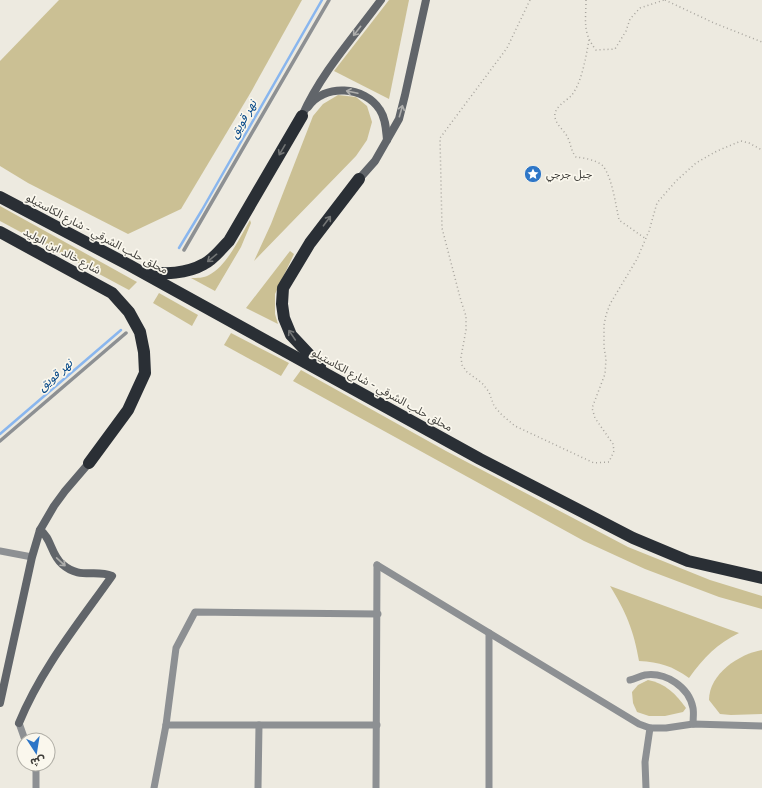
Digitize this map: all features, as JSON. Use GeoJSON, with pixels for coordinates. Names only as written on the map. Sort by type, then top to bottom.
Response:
{"type":"FeatureCollection","features":[{"type":"Feature","properties":{"kind":"highway"},"geometry":{"type":"LineString","coordinates":[[129,265],[150,272],[164,273],[192,269],[205,264],[217,255],[229,241],[302,116]]}},
{"type":"Feature","properties":{"kind":"highway"},"geometry":{"type":"LineString","coordinates":[[328,374],[291,335],[284,318],[282,304],[283,288],[310,243],[360,179]]}},
{"type":"Feature","properties":{"kind":"highway","name":"محلق حلب الشرقي - شارع الكاستيلو"},"geometry":{"type":"LineString","coordinates":[[0,197],[129,265],[480,459],[633,538],[688,561],[762,578]]}},
{"type":"Feature","properties":{"kind":"highway","name":"شارع خالد ابن الوليد"},"geometry":{"type":"LineString","coordinates":[[0,232],[112,293],[127,309],[140,332],[144,352],[145,373],[128,410],[89,463]]}},
{"type":"Feature","properties":{"kind":"main road"},"geometry":{"type":"LineString","coordinates":[[302,116],[310,97],[321,80],[381,0]]}},
{"type":"Feature","properties":{"kind":"main road"},"geometry":{"type":"LineString","coordinates":[[360,179],[376,161],[399,119],[426,0]]}},
{"type":"Feature","properties":{"kind":"main road"},"geometry":{"type":"LineString","coordinates":[[302,116],[311,103],[324,94],[339,90],[355,91],[369,98],[380,110],[386,125],[387,141]]}},
{"type":"Feature","properties":{"kind":"main road"},"geometry":{"type":"LineString","coordinates":[[0,703],[32,557],[40,530],[54,506],[89,463]]}},
{"type":"Feature","properties":{"kind":"main road"},"geometry":{"type":"LineString","coordinates":[[19,724],[30,697],[48,667],[112,576],[107,574],[79,573],[69,569],[56,558],[44,534],[40,530]]}},
{"type":"Feature","properties":{"kind":"street"},"geometry":{"type":"LineString","coordinates":[[0,551],[32,557]]}},
{"type":"Feature","properties":{"kind":"street"},"geometry":{"type":"LineString","coordinates":[[376,788],[378,614],[377,565],[639,724],[650,728],[666,728],[693,724],[762,726]]}},
{"type":"Feature","properties":{"kind":"street"},"geometry":{"type":"LineString","coordinates":[[154,788],[166,726],[176,648],[195,612],[378,614]]}},
{"type":"Feature","properties":{"kind":"street"},"geometry":{"type":"LineString","coordinates":[[488,788],[489,633]]}},
{"type":"Feature","properties":{"kind":"street"},"geometry":{"type":"LineString","coordinates":[[630,680],[645,675],[650,675],[661,676],[676,682],[687,693],[693,708],[693,724]]}},
{"type":"Feature","properties":{"kind":"street"},"geometry":{"type":"LineString","coordinates":[[19,724],[22,732]]}},
{"type":"Feature","properties":{"kind":"street"},"geometry":{"type":"LineString","coordinates":[[258,788],[259,725]]}},
{"type":"Feature","properties":{"kind":"street"},"geometry":{"type":"LineString","coordinates":[[166,726],[377,725]]}},
{"type":"Feature","properties":{"kind":"street"},"geometry":{"type":"LineString","coordinates":[[646,788],[645,762],[650,728]]}},
{"type":"Feature","properties":{"kind":"street"},"geometry":{"type":"LineString","coordinates":[[36,772],[36,788]]}},
{"type":"Feature","properties":{"kind":"lane"},"geometry":{"type":"LineString","coordinates":[[184,250],[329,0]]}},
{"type":"Feature","properties":{"kind":"lane"},"geometry":{"type":"LineString","coordinates":[[0,440],[126,333]]}},
{"type":"Feature","properties":{"kind":"path"},"geometry":{"type":"LineString","coordinates":[[530,0],[507,48],[440,138],[442,228],[466,316],[466,330],[461,357],[462,365],[467,372],[482,382],[489,392],[494,406],[502,416],[515,426],[594,463],[609,462],[614,451],[613,444],[595,418],[592,408],[605,374],[606,358],[604,333],[606,315],[610,304],[638,259],[650,231],[657,203],[676,181],[696,163],[717,151],[741,141],[757,146],[762,150]]}},
{"type":"Feature","properties":{"kind":"path"},"geometry":{"type":"LineString","coordinates":[[586,0],[585,19],[589,40],[596,50],[615,49],[626,31],[630,19],[640,8],[665,0],[762,42]]}},
{"type":"Feature","properties":{"kind":"path"},"geometry":{"type":"LineString","coordinates":[[589,40],[578,84],[571,95],[556,110],[554,116],[557,123],[568,137],[572,152],[576,157],[588,159],[602,166],[610,181],[619,220],[646,239]]}},
{"type":"Feature","properties":{"kind":"shaded area"},"geometry":{"type":"Polygon","coordinates":[[[59,0],[302,0],[251,92],[181,209],[128,234],[28,183],[0,166],[0,61],[59,0]]]}},
{"type":"Feature","properties":{"kind":"shaded area"},"geometry":{"type":"Polygon","coordinates":[[[389,0],[409,0],[389,99],[334,71],[389,0]]]}},
{"type":"Feature","properties":{"kind":"shaded area"},"geometry":{"type":"Polygon","coordinates":[[[338,95],[356,97],[367,106],[372,122],[367,140],[356,156],[254,261],[271,224],[313,116],[323,104],[338,95]]]}},
{"type":"Feature","properties":{"kind":"shaded area"},"geometry":{"type":"Polygon","coordinates":[[[0,206],[137,282],[129,290],[0,221],[0,206]]]}},
{"type":"Feature","properties":{"kind":"shaded area"},"geometry":{"type":"Polygon","coordinates":[[[250,220],[251,223],[241,247],[215,291],[191,278],[200,278],[216,271],[227,258],[250,220]]]}},
{"type":"Feature","properties":{"kind":"shaded area"},"geometry":{"type":"Polygon","coordinates":[[[290,251],[294,254],[275,294],[275,314],[278,324],[246,308],[290,251]]]}},
{"type":"Feature","properties":{"kind":"shaded area"},"geometry":{"type":"Polygon","coordinates":[[[159,293],[198,315],[192,326],[153,303],[159,293]]]}},
{"type":"Feature","properties":{"kind":"shaded area"},"geometry":{"type":"Polygon","coordinates":[[[231,333],[289,363],[281,376],[224,345],[231,333]]]}},
{"type":"Feature","properties":{"kind":"shaded area"},"geometry":{"type":"Polygon","coordinates":[[[301,370],[446,451],[628,547],[710,580],[762,596],[762,609],[719,597],[645,569],[584,541],[293,381],[301,370]]]}},
{"type":"Feature","properties":{"kind":"shaded area"},"geometry":{"type":"Polygon","coordinates":[[[610,586],[739,633],[711,652],[689,678],[666,665],[639,661],[635,640],[629,622],[621,604],[610,586]]]}},
{"type":"Feature","properties":{"kind":"shaded area"},"geometry":{"type":"Polygon","coordinates":[[[762,650],[762,714],[720,714],[709,700],[710,691],[714,682],[727,667],[735,661],[753,652],[762,650]]]}},
{"type":"Feature","properties":{"kind":"shaded area"},"geometry":{"type":"Polygon","coordinates":[[[648,680],[665,686],[670,690],[686,708],[683,712],[665,716],[649,716],[637,712],[633,703],[632,692],[638,685],[648,680]]]}},
{"type":"Feature","properties":{"kind":"waterway","name":"نهر قويق"},"geometry":{"type":"LineString","coordinates":[[179,248],[322,0]]}},
{"type":"Feature","properties":{"kind":"waterway","name":"نهر قويق"},"geometry":{"type":"LineString","coordinates":[[0,434],[121,330]]}},
{"type":"Feature","properties":{"kind":"place","name":"جبل جرجي"},"geometry":{"type":"Point","coordinates":[533,174]}}]}
